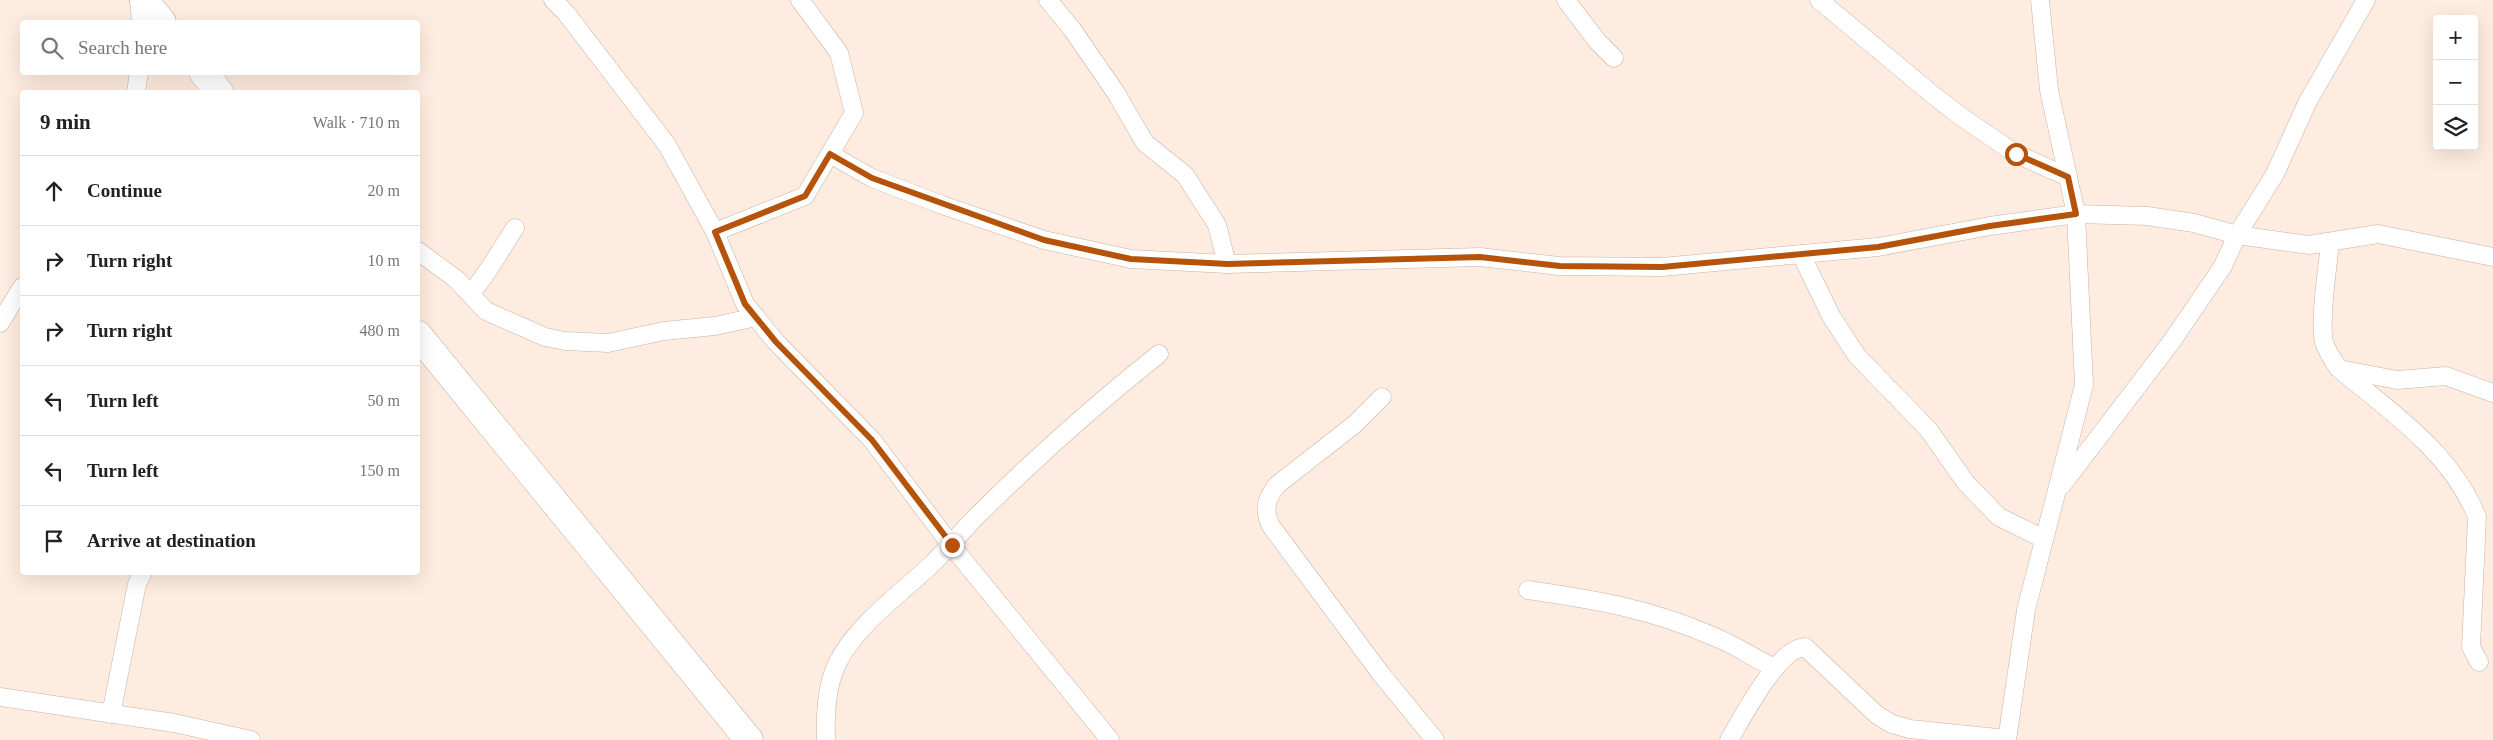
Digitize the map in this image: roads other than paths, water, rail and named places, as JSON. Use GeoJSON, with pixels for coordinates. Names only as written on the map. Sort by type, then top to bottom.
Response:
{"type":"FeatureCollection","features":[{"type":"Feature","properties":{"kind":"highway"},"geometry":{"type":"LineString","coordinates":[[144,0],[160,20]]}},
{"type":"Feature","properties":{"kind":"highway"},"geometry":{"type":"LineString","coordinates":[[205,75],[217,90]]}},
{"type":"Feature","properties":{"kind":"highway"},"geometry":{"type":"LineString","coordinates":[[420,337],[749,740]]}},
{"type":"Feature","properties":{"kind":"street"},"geometry":{"type":"LineString","coordinates":[[139,0],[140,20]]}},
{"type":"Feature","properties":{"kind":"street"},"geometry":{"type":"LineString","coordinates":[[553,0],[583,35],[667,145],[715,232],[745,304],[776,342],[872,440],[952,545],[1110,740]]}},
{"type":"Feature","properties":{"kind":"street"},"geometry":{"type":"LineString","coordinates":[[715,232],[805,196],[854,113],[839,54],[800,0]]}},
{"type":"Feature","properties":{"kind":"street"},"geometry":{"type":"LineString","coordinates":[[1048,0],[1078,37],[1116,93],[1145,142],[1185,175],[1217,224],[1228,264]]}},
{"type":"Feature","properties":{"kind":"street"},"geometry":{"type":"LineString","coordinates":[[1566,0],[1597,41],[1614,58]]}},
{"type":"Feature","properties":{"kind":"street"},"geometry":{"type":"LineString","coordinates":[[1819,0],[1933,95],[1971,123],[2016,154],[2068,177]]}},
{"type":"Feature","properties":{"kind":"street"},"geometry":{"type":"LineString","coordinates":[[1729,740],[1775,668],[1798,647],[1805,647],[1877,715],[1892,724],[1910,729],[2007,739],[2026,610],[2084,385],[2076,214],[2049,90],[2040,0]]}},
{"type":"Feature","properties":{"kind":"street"},"geometry":{"type":"LineString","coordinates":[[2057,492],[2172,342],[2223,266],[2237,235],[2274,174],[2307,103],[2366,0]]}},
{"type":"Feature","properties":{"kind":"street"},"geometry":{"type":"LineString","coordinates":[[136,90],[139,75]]}},
{"type":"Feature","properties":{"kind":"street"},"geometry":{"type":"LineString","coordinates":[[830,154],[872,178],[1044,240],[1131,259],[1228,264],[1480,257],[1560,266],[1662,267],[1878,247],[1990,226],[2076,214],[2148,216],[2194,223],[2237,235],[2309,245],[2378,234],[2493,258]]}},
{"type":"Feature","properties":{"kind":"street"},"geometry":{"type":"LineString","coordinates":[[470,294],[485,277],[496,256],[515,228]]}},
{"type":"Feature","properties":{"kind":"street"},"geometry":{"type":"LineString","coordinates":[[2330,242],[2323,322],[2324,340],[2329,355],[2339,369],[2406,424],[2457,479],[2470,499],[2477,517],[2471,646],[2479,662]]}},
{"type":"Feature","properties":{"kind":"street"},"geometry":{"type":"LineString","coordinates":[[420,252],[456,280],[486,311],[529,330],[565,342],[608,343],[656,333],[715,326],[756,317]]}},
{"type":"Feature","properties":{"kind":"street"},"geometry":{"type":"LineString","coordinates":[[1801,254],[1831,316],[1857,356],[1928,429],[1966,483],[1999,517],[2044,539]]}},
{"type":"Feature","properties":{"kind":"street"},"geometry":{"type":"LineString","coordinates":[[0,323],[20,290]]}},
{"type":"Feature","properties":{"kind":"street"},"geometry":{"type":"LineString","coordinates":[[826,740],[827,701],[837,662],[858,631],[952,545],[982,510],[1104,398],[1158,354]]}},
{"type":"Feature","properties":{"kind":"street"},"geometry":{"type":"LineString","coordinates":[[2339,369],[2397,380],[2446,376],[2493,393]]}},
{"type":"Feature","properties":{"kind":"street"},"geometry":{"type":"LineString","coordinates":[[1382,397],[1355,424],[1277,485],[1269,494],[1265,509],[1271,526],[1381,674],[1436,740]]}},
{"type":"Feature","properties":{"kind":"street"},"geometry":{"type":"LineString","coordinates":[[111,714],[137,584],[142,575]]}},
{"type":"Feature","properties":{"kind":"street"},"geometry":{"type":"LineString","coordinates":[[1528,590],[1618,604],[1658,615],[1719,638],[1775,668]]}},
{"type":"Feature","properties":{"kind":"street"},"geometry":{"type":"LineString","coordinates":[[0,697],[174,723],[251,740]]}}]}
